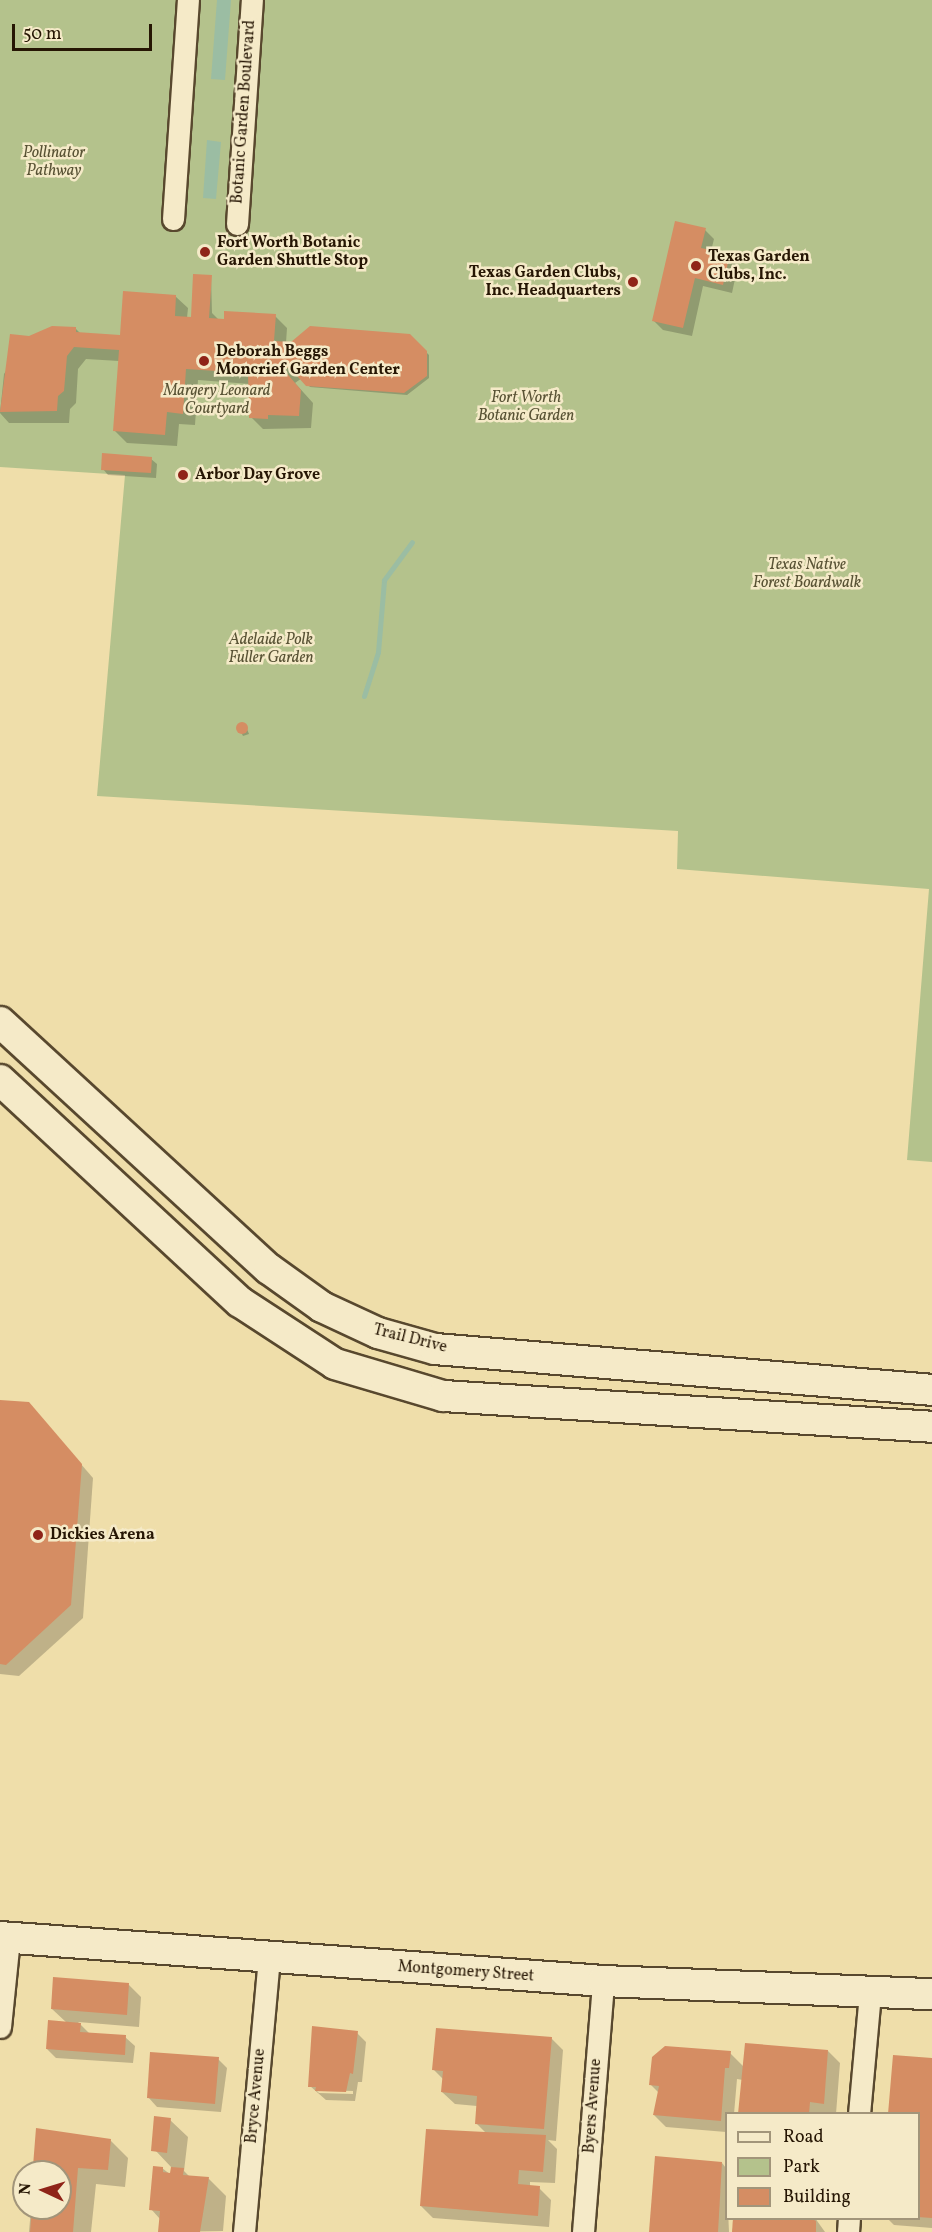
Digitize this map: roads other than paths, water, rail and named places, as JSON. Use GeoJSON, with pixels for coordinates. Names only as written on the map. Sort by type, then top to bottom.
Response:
{"type":"FeatureCollection","features":[{"type":"Feature","properties":{"kind":"street"},"geometry":{"type":"LineString","coordinates":[[173,219],[188,0]]}},
{"type":"Feature","properties":{"kind":"street","name":"Botanic Garden Boulevard"},"geometry":{"type":"LineString","coordinates":[[237,224],[252,0]]}},
{"type":"Feature","properties":{"kind":"street","name":"Trail Drive"},"geometry":{"type":"LineString","coordinates":[[0,1022],[269,1269],[322,1307],[378,1333],[424,1346],[492,1353],[932,1390]]}},
{"type":"Feature","properties":{"kind":"street"},"geometry":{"type":"LineString","coordinates":[[0,1080],[240,1302],[270,1324],[335,1364],[442,1396],[932,1427]]}},
{"type":"Feature","properties":{"kind":"street"},"geometry":{"type":"LineString","coordinates":[[490,1398],[492,1353]]}},
{"type":"Feature","properties":{"kind":"street"},"geometry":{"type":"LineString","coordinates":[[0,2027],[4,1938]]}},
{"type":"Feature","properties":{"kind":"street","name":"Montgomery Street"},"geometry":{"type":"LineString","coordinates":[[4,1938],[268,1959],[603,1981],[870,1994],[932,1994]]}},
{"type":"Feature","properties":{"kind":"street","name":"Bryce Avenue"},"geometry":{"type":"LineString","coordinates":[[244,2232],[268,1959]]}},
{"type":"Feature","properties":{"kind":"street","name":"Byers Avenue"},"geometry":{"type":"LineString","coordinates":[[583,2232],[603,1981]]}},
{"type":"Feature","properties":{"kind":"street"},"geometry":{"type":"LineString","coordinates":[[859,2112],[870,1994]]}},
{"type":"Feature","properties":{"kind":"waterway"},"geometry":{"type":"LineString","coordinates":[[364,696],[378,652],[384,580],[412,542]]}},
{"type":"Feature","properties":{"kind":"place","name":"Fort Worth Botanic Garden Shuttle Stop"},"geometry":{"type":"Point","coordinates":[205,252]}},
{"type":"Feature","properties":{"kind":"place","name":"Texas Garden Clubs, Inc."},"geometry":{"type":"Point","coordinates":[696,266]}},
{"type":"Feature","properties":{"kind":"place","name":"Texas Garden Clubs, Inc. Headquarters"},"geometry":{"type":"Point","coordinates":[633,282]}},
{"type":"Feature","properties":{"kind":"place","name":"Deborah Beggs Moncrief Garden Center"},"geometry":{"type":"Point","coordinates":[204,361]}},
{"type":"Feature","properties":{"kind":"place","name":"Arbor Day Grove"},"geometry":{"type":"Point","coordinates":[183,475]}},
{"type":"Feature","properties":{"kind":"place","name":"Dickies Arena"},"geometry":{"type":"Point","coordinates":[38,1535]}},
{"type":"Feature","properties":{"kind":"park label","name":"Pollinator Pathway"},"geometry":{"type":"Point","coordinates":[54,162]}},
{"type":"Feature","properties":{"kind":"park label","name":"Margery Leonard Courtyard"},"geometry":{"type":"Point","coordinates":[217,400]}},
{"type":"Feature","properties":{"kind":"park label","name":"Fort Worth Botanic Garden"},"geometry":{"type":"Point","coordinates":[526,407]}},
{"type":"Feature","properties":{"kind":"park label","name":"Texas Native Forest Boardwalk"},"geometry":{"type":"Point","coordinates":[807,574]}},
{"type":"Feature","properties":{"kind":"park label","name":"Adelaide Polk Fuller Garden"},"geometry":{"type":"Point","coordinates":[271,649]}}]}
